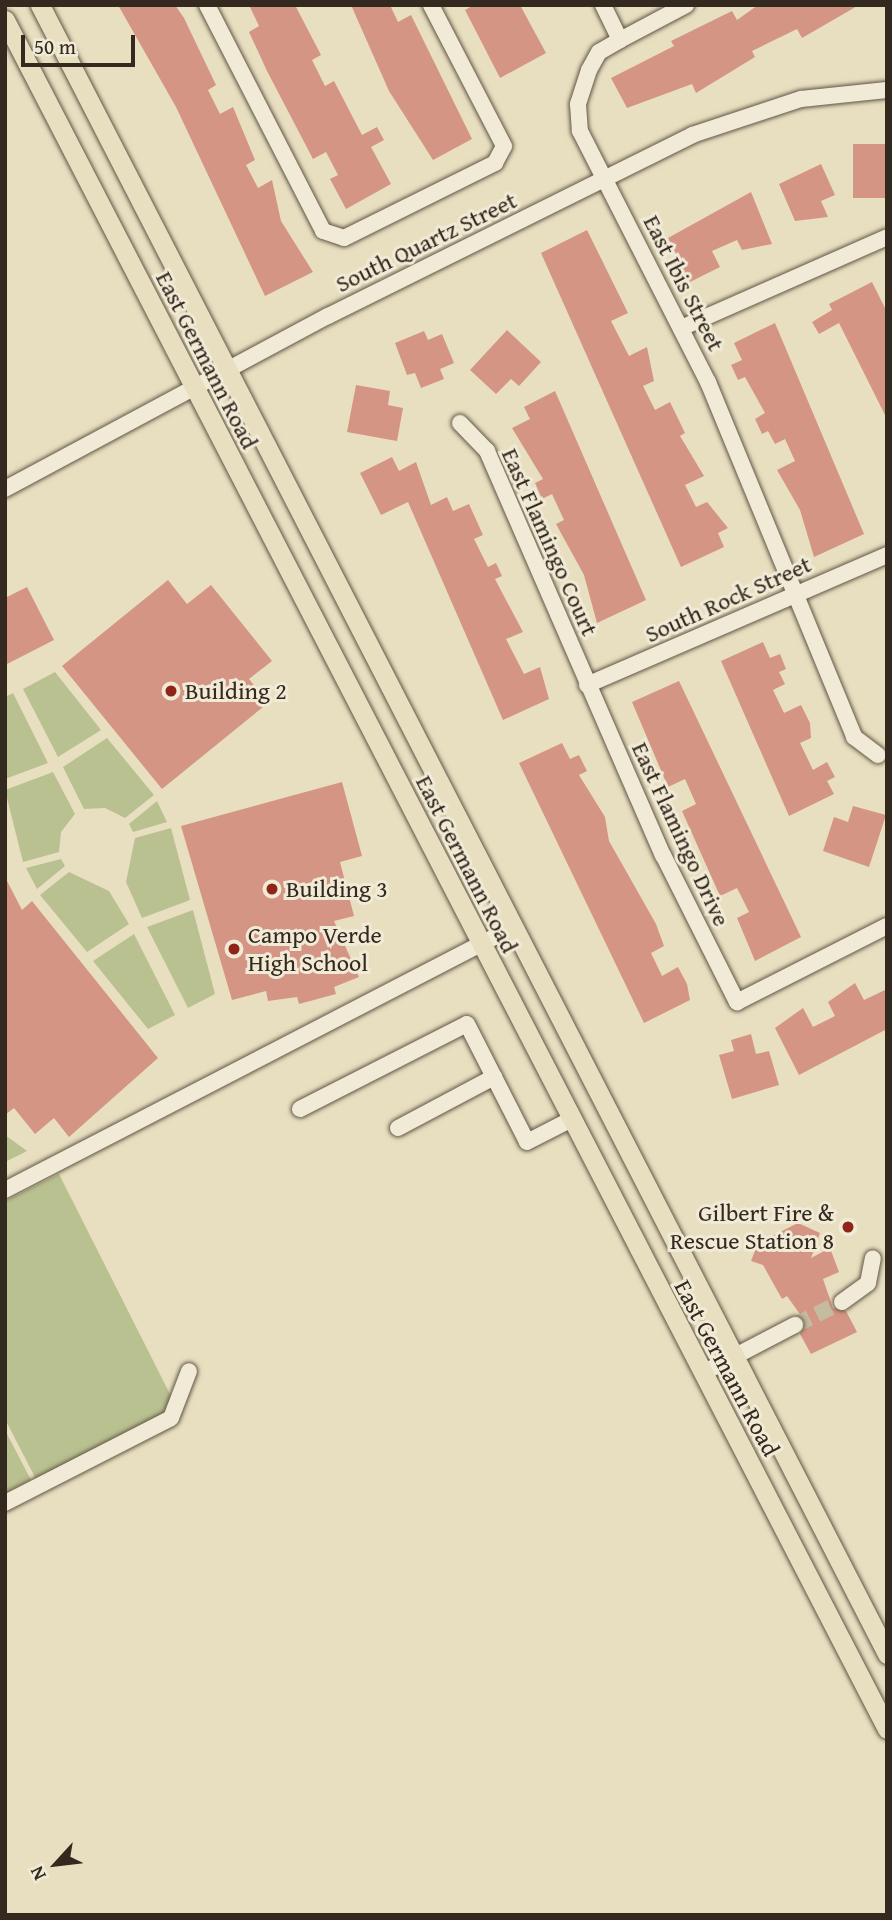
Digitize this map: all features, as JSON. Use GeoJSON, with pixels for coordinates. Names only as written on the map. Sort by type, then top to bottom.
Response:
{"type":"FeatureCollection","features":[{"type":"Feature","properties":{"kind":"main road","name":"East Germann Road"},"geometry":{"type":"LineString","coordinates":[[40,5],[226,372],[887,1654]]}},
{"type":"Feature","properties":{"kind":"main road","name":"East Germann Road"},"geometry":{"type":"LineString","coordinates":[[5,20],[570,1120],[887,1730]]}},
{"type":"Feature","properties":{"kind":"street"},"geometry":{"type":"LineString","coordinates":[[207,5],[323,231],[344,238],[495,163],[504,146],[431,5]]}},
{"type":"Feature","properties":{"kind":"street"},"geometry":{"type":"LineString","coordinates":[[603,5],[620,40]]}},
{"type":"Feature","properties":{"kind":"street","name":"East Ibis Street"},"geometry":{"type":"LineString","coordinates":[[686,5],[599,52],[578,104],[580,131],[681,328],[792,596],[854,737],[878,755]]}},
{"type":"Feature","properties":{"kind":"street","name":"South Quartz Street"},"geometry":{"type":"LineString","coordinates":[[5,489],[193,389],[605,179],[736,117],[802,99],[887,90]]}},
{"type":"Feature","properties":{"kind":"street"},"geometry":{"type":"LineString","coordinates":[[681,328],[887,237]]}},
{"type":"Feature","properties":{"kind":"street","name":"East Flamingo Court"},"geometry":{"type":"LineString","coordinates":[[460,423],[487,450],[587,685]]}},
{"type":"Feature","properties":{"kind":"street","name":"South Rock Street"},"geometry":{"type":"LineString","coordinates":[[587,685],[887,555]]}},
{"type":"Feature","properties":{"kind":"street","name":"East Flamingo Drive"},"geometry":{"type":"LineString","coordinates":[[587,685],[737,1002],[887,926]]}},
{"type":"Feature","properties":{"kind":"street"},"geometry":{"type":"LineString","coordinates":[[5,1190],[512,928]]}},
{"type":"Feature","properties":{"kind":"street"},"geometry":{"type":"LineString","coordinates":[[300,1109],[467,1024],[527,1142],[570,1120]]}},
{"type":"Feature","properties":{"kind":"street"},"geometry":{"type":"LineString","coordinates":[[398,1128],[494,1077]]}},
{"type":"Feature","properties":{"kind":"street"},"geometry":{"type":"LineString","coordinates":[[842,1302],[868,1283],[873,1258]]}},
{"type":"Feature","properties":{"kind":"street"},"geometry":{"type":"LineString","coordinates":[[703,1373],[795,1325]]}},
{"type":"Feature","properties":{"kind":"street"},"geometry":{"type":"LineString","coordinates":[[5,1503],[171,1418],[189,1371]]}},
{"type":"Feature","properties":{"kind":"green space"},"geometry":{"type":"Polygon","coordinates":[[[55,672],[101,730],[58,757],[23,689],[55,672]]]}},
{"type":"Feature","properties":{"kind":"green space"},"geometry":{"type":"Polygon","coordinates":[[[13,693],[48,763],[5,779],[5,697],[13,693]]]}},
{"type":"Feature","properties":{"kind":"green space"},"geometry":{"type":"Polygon","coordinates":[[[107,738],[154,795],[125,818],[105,808],[84,809],[63,767],[107,738]]]}},
{"type":"Feature","properties":{"kind":"green space"},"geometry":{"type":"Polygon","coordinates":[[[53,772],[75,814],[61,832],[59,852],[23,862],[5,790],[53,772]]]}},
{"type":"Feature","properties":{"kind":"green space"},"geometry":{"type":"Polygon","coordinates":[[[157,801],[167,822],[133,832],[129,824],[157,801]]]}},
{"type":"Feature","properties":{"kind":"green space"},"geometry":{"type":"Polygon","coordinates":[[[171,828],[190,900],[142,918],[126,882],[135,838],[171,828]]]}},
{"type":"Feature","properties":{"kind":"green space"},"geometry":{"type":"Polygon","coordinates":[[[61,859],[65,866],[37,889],[26,868],[61,859]]]}},
{"type":"Feature","properties":{"kind":"green space"},"geometry":{"type":"Polygon","coordinates":[[[69,872],[109,891],[129,924],[87,952],[40,895],[69,872]]]}},
{"type":"Feature","properties":{"kind":"green space"},"geometry":{"type":"Polygon","coordinates":[[[193,910],[215,994],[188,1008],[147,927],[193,910]]]}},
{"type":"Feature","properties":{"kind":"green space"},"geometry":{"type":"Polygon","coordinates":[[[134,934],[175,1015],[148,1029],[93,961],[134,934]]]}},
{"type":"Feature","properties":{"kind":"green space"},"geometry":{"type":"Polygon","coordinates":[[[5,1135],[27,1151],[5,1162],[5,1135]]]}},
{"type":"Feature","properties":{"kind":"green space"},"geometry":{"type":"Polygon","coordinates":[[[59,1174],[181,1416],[40,1487],[5,1419],[5,1201],[59,1174]]]}},
{"type":"Feature","properties":{"kind":"green space"},"geometry":{"type":"Polygon","coordinates":[[[5,1430],[31,1480],[5,1493],[5,1430]]]}},
{"type":"Feature","properties":{"kind":"building"},"geometry":{"type":"Polygon","coordinates":[[[118,5],[175,5],[216,85],[208,90],[220,114],[233,107],[255,160],[246,165],[258,188],[272,180],[281,221],[313,272],[265,296],[176,107],[118,5]]]}},
{"type":"Feature","properties":{"kind":"building"},"geometry":{"type":"Polygon","coordinates":[[[249,5],[295,5],[321,55],[312,60],[325,86],[334,81],[362,135],[377,127],[384,140],[371,147],[391,184],[346,209],[330,179],[338,175],[326,152],[313,159],[267,71],[249,32],[259,26],[249,5]]]}},
{"type":"Feature","properties":{"kind":"building"},"geometry":{"type":"Polygon","coordinates":[[[351,5],[390,5],[398,22],[411,15],[472,139],[433,160],[389,91],[351,5]]]}},
{"type":"Feature","properties":{"kind":"building"},"geometry":{"type":"Polygon","coordinates":[[[474,5],[520,5],[546,53],[500,78],[465,10],[474,5]]]}},
{"type":"Feature","properties":{"kind":"building"},"geometry":{"type":"Polygon","coordinates":[[[758,5],[859,5],[802,38],[797,29],[752,51],[755,57],[696,93],[692,84],[627,108],[611,78],[674,46],[671,41],[732,11],[737,20],[758,5]]]}},
{"type":"Feature","properties":{"kind":"building"},"geometry":{"type":"Polygon","coordinates":[[[853,144],[887,144],[887,198],[853,198],[853,144]]]}},
{"type":"Feature","properties":{"kind":"building"},"geometry":{"type":"Polygon","coordinates":[[[821,164],[835,195],[821,201],[828,217],[795,221],[779,184],[821,164]]]}},
{"type":"Feature","properties":{"kind":"building"},"geometry":{"type":"Polygon","coordinates":[[[751,192],[772,244],[742,250],[737,240],[712,251],[720,267],[690,282],[668,238],[751,192]]]}},
{"type":"Feature","properties":{"kind":"building"},"geometry":{"type":"Polygon","coordinates":[[[587,230],[628,313],[611,321],[629,356],[647,347],[654,381],[643,386],[655,410],[670,402],[685,433],[680,436],[704,476],[685,485],[696,507],[707,502],[728,528],[718,533],[724,547],[681,567],[541,253],[587,230]]]}},
{"type":"Feature","properties":{"kind":"building"},"geometry":{"type":"Polygon","coordinates":[[[872,282],[887,312],[887,419],[839,323],[819,334],[812,322],[832,310],[829,304],[872,282]]]}},
{"type":"Feature","properties":{"kind":"building"},"geometry":{"type":"Polygon","coordinates":[[[775,323],[864,534],[814,557],[800,510],[777,470],[795,461],[785,439],[775,444],[768,431],[762,434],[755,419],[765,413],[745,377],[738,380],[731,365],[742,360],[734,343],[775,323]]]}},
{"type":"Feature","properties":{"kind":"building"},"geometry":{"type":"Polygon","coordinates":[[[507,330],[541,362],[519,386],[511,379],[496,394],[470,370],[507,330]]]}},
{"type":"Feature","properties":{"kind":"building"},"geometry":{"type":"Polygon","coordinates":[[[424,331],[428,340],[442,334],[454,363],[440,369],[444,379],[421,388],[415,373],[407,375],[395,343],[424,331]]]}},
{"type":"Feature","properties":{"kind":"building"},"geometry":{"type":"Polygon","coordinates":[[[356,385],[390,391],[388,405],[403,408],[397,441],[347,432],[356,385]]]}},
{"type":"Feature","properties":{"kind":"building"},"geometry":{"type":"Polygon","coordinates":[[[555,391],[646,600],[597,623],[584,575],[556,524],[564,520],[552,494],[542,499],[535,483],[543,479],[512,428],[530,419],[524,407],[555,391]]]}},
{"type":"Feature","properties":{"kind":"building"},"geometry":{"type":"Polygon","coordinates":[[[392,457],[399,471],[416,462],[431,505],[447,497],[453,511],[469,504],[483,535],[474,539],[488,567],[496,563],[502,576],[495,579],[523,632],[506,639],[524,674],[540,667],[549,699],[503,720],[408,502],[381,515],[360,473],[392,457]]]}},
{"type":"Feature","properties":{"kind":"building","name":"Building 2"},"geometry":{"type":"Polygon","coordinates":[[[168,580],[187,604],[211,585],[272,661],[249,679],[268,703],[162,789],[62,666],[168,580]]]}},
{"type":"Feature","properties":{"kind":"building"},"geometry":{"type":"Polygon","coordinates":[[[27,587],[54,640],[5,665],[5,598],[27,587]]]}},
{"type":"Feature","properties":{"kind":"building"},"geometry":{"type":"Polygon","coordinates":[[[763,642],[770,658],[780,654],[786,669],[779,672],[785,684],[773,690],[784,713],[801,705],[810,723],[811,738],[800,743],[813,770],[827,762],[835,777],[827,781],[834,794],[789,816],[721,661],[763,642]]]}},
{"type":"Feature","properties":{"kind":"building"},"geometry":{"type":"Polygon","coordinates":[[[679,681],[801,937],[755,961],[737,918],[749,912],[737,888],[720,896],[682,811],[696,804],[685,779],[668,787],[632,702],[679,681]]]}},
{"type":"Feature","properties":{"kind":"building"},"geometry":{"type":"Polygon","coordinates":[[[562,743],[570,759],[579,755],[587,771],[579,775],[605,817],[609,841],[656,924],[664,946],[651,953],[662,976],[678,967],[687,984],[690,1000],[644,1023],[519,763],[562,743]]]}},
{"type":"Feature","properties":{"kind":"building","name":"Building 3"},"geometry":{"type":"Polygon","coordinates":[[[342,782],[362,856],[340,862],[354,916],[334,921],[359,977],[334,987],[336,994],[299,1004],[297,997],[268,1001],[266,991],[232,1000],[181,826],[342,782]]]}},
{"type":"Feature","properties":{"kind":"building"},"geometry":{"type":"Polygon","coordinates":[[[853,806],[886,815],[869,867],[823,851],[834,817],[848,822],[853,806]]]}},
{"type":"Feature","properties":{"kind":"building"},"geometry":{"type":"Polygon","coordinates":[[[5,877],[22,910],[32,901],[158,1058],[69,1137],[54,1118],[35,1134],[14,1108],[5,1115],[5,877]]]}},
{"type":"Feature","properties":{"kind":"building"},"geometry":{"type":"Polygon","coordinates":[[[855,983],[864,1000],[887,989],[887,1029],[799,1075],[775,1028],[803,1008],[813,1027],[835,1016],[828,1002],[855,983]]]}},
{"type":"Feature","properties":{"kind":"building"},"geometry":{"type":"Polygon","coordinates":[[[751,1034],[756,1054],[769,1051],[779,1085],[732,1099],[719,1055],[734,1051],[731,1040],[751,1034]]]}},
{"type":"Feature","properties":{"kind":"building"},"geometry":{"type":"Polygon","coordinates":[[[798,1223],[820,1233],[811,1258],[830,1248],[839,1272],[823,1279],[833,1308],[846,1311],[857,1332],[811,1354],[800,1334],[804,1320],[787,1296],[782,1299],[763,1265],[751,1261],[758,1243],[798,1223]]]}},
{"type":"Feature","properties":{"kind":"tunnel"},"geometry":{"type":"LineString","coordinates":[[795,1325],[842,1302]]}},
{"type":"Feature","properties":{"kind":"place","name":"Building 2"},"geometry":{"type":"Point","coordinates":[171,691]}},
{"type":"Feature","properties":{"kind":"place","name":"Building 3"},"geometry":{"type":"Point","coordinates":[272,889]}},
{"type":"Feature","properties":{"kind":"place","name":"Campo Verde High School"},"geometry":{"type":"Point","coordinates":[234,949]}},
{"type":"Feature","properties":{"kind":"place","name":"Gilbert Fire & Rescue Station 8"},"geometry":{"type":"Point","coordinates":[848,1227]}}]}
